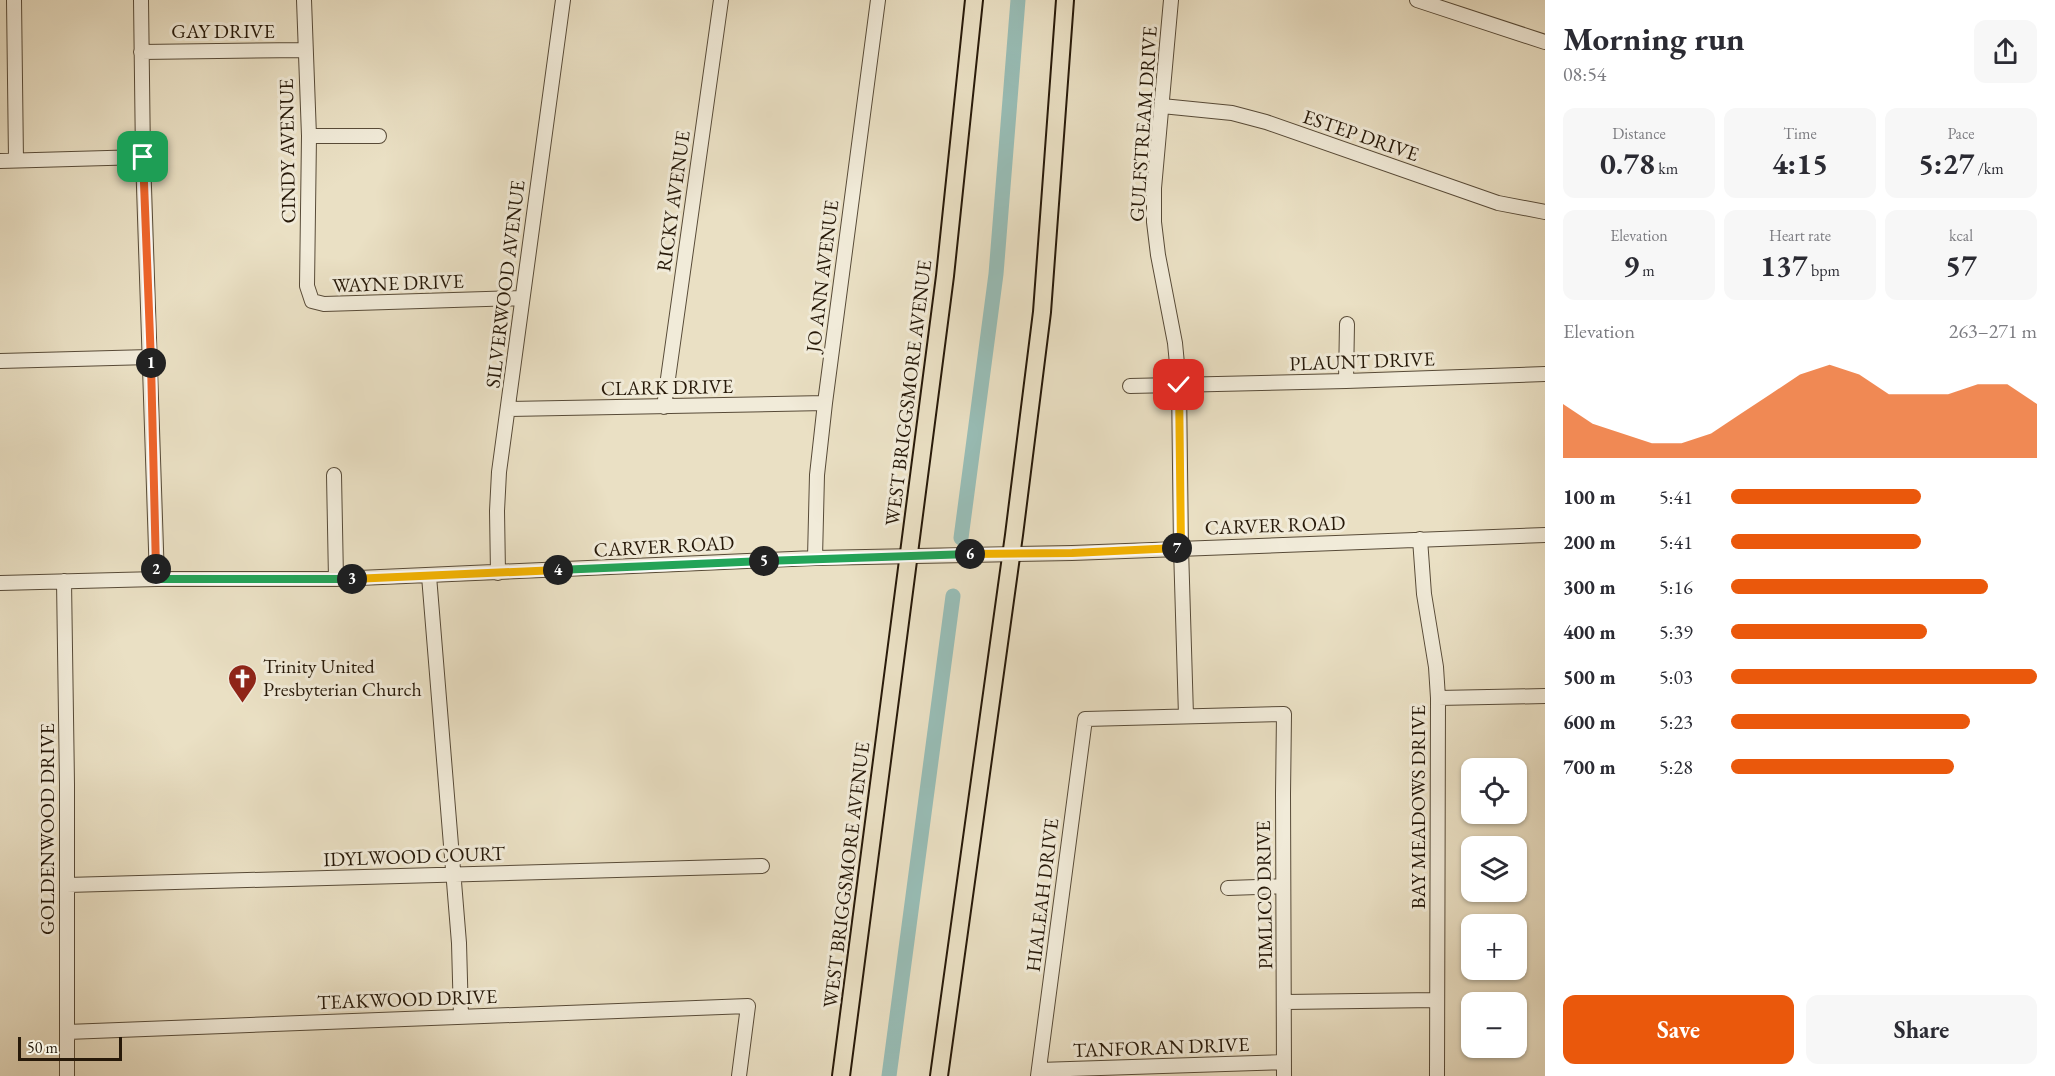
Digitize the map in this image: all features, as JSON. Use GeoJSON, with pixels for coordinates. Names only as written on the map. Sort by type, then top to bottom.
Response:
{"type":"FeatureCollection","features":[{"type":"Feature","properties":{"kind":"main road","name":"WEST BRIGGSMORE AVENUE"},"geometry":{"type":"LineString","coordinates":[[841,1076],[945,276],[974,0]]}},
{"type":"Feature","properties":{"kind":"main road"},"geometry":{"type":"LineString","coordinates":[[939,1076],[1011,553],[1041,312],[1065,0]]}},
{"type":"Feature","properties":{"kind":"street"},"geometry":{"type":"LineString","coordinates":[[14,0],[16,160]]}},
{"type":"Feature","properties":{"kind":"street"},"geometry":{"type":"LineString","coordinates":[[141,0],[143,157],[157,579]]}},
{"type":"Feature","properties":{"kind":"street","name":"CINDY AVENUE"},"geometry":{"type":"LineString","coordinates":[[304,0],[309,136],[307,286],[312,301]]}},
{"type":"Feature","properties":{"kind":"street","name":"SILVERWOOD AVENUE"},"geometry":{"type":"LineString","coordinates":[[498,573],[497,510],[500,472],[563,0]]}},
{"type":"Feature","properties":{"kind":"street","name":"RICKY AVENUE"},"geometry":{"type":"LineString","coordinates":[[664,407],[721,0]]}},
{"type":"Feature","properties":{"kind":"street","name":"JO ANN AVENUE"},"geometry":{"type":"LineString","coordinates":[[815,558],[817,475],[825,403],[878,0]]}},
{"type":"Feature","properties":{"kind":"street","name":"GULFSTREAM DRIVE"},"geometry":{"type":"LineString","coordinates":[[1171,0],[1154,188],[1154,222],[1175,343],[1179,385],[1186,716]]}},
{"type":"Feature","properties":{"kind":"street"},"geometry":{"type":"LineString","coordinates":[[1417,0],[1545,42]]}},
{"type":"Feature","properties":{"kind":"street","name":"GAY DRIVE"},"geometry":{"type":"LineString","coordinates":[[141,52],[305,50]]}},
{"type":"Feature","properties":{"kind":"street","name":"ESTEP DRIVE"},"geometry":{"type":"LineString","coordinates":[[1162,106],[1232,113],[1266,122],[1498,203],[1545,212]]}},
{"type":"Feature","properties":{"kind":"street"},"geometry":{"type":"LineString","coordinates":[[309,136],[379,136]]}},
{"type":"Feature","properties":{"kind":"street"},"geometry":{"type":"LineString","coordinates":[[0,161],[143,157]]}},
{"type":"Feature","properties":{"kind":"street","name":"WAYNE DRIVE"},"geometry":{"type":"LineString","coordinates":[[312,301],[324,304],[522,298]]}},
{"type":"Feature","properties":{"kind":"street"},"geometry":{"type":"LineString","coordinates":[[1346,381],[1347,324]]}},
{"type":"Feature","properties":{"kind":"street"},"geometry":{"type":"LineString","coordinates":[[0,361],[150,357]]}},
{"type":"Feature","properties":{"kind":"street","name":"PLAUNT DRIVE"},"geometry":{"type":"LineString","coordinates":[[1130,386],[1545,374]]}},
{"type":"Feature","properties":{"kind":"street","name":"CLARK DRIVE"},"geometry":{"type":"LineString","coordinates":[[509,409],[825,403]]}},
{"type":"Feature","properties":{"kind":"street"},"geometry":{"type":"LineString","coordinates":[[334,475],[336,579]]}},
{"type":"Feature","properties":{"kind":"street","name":"CARVER ROAD"},"geometry":{"type":"LineString","coordinates":[[0,583],[157,579],[336,579],[815,558],[1545,535]]}},
{"type":"Feature","properties":{"kind":"street","name":"BAY MEADOWS DRIVE"},"geometry":{"type":"LineString","coordinates":[[1420,539],[1424,594],[1436,667],[1438,698],[1437,1076]]}},
{"type":"Feature","properties":{"kind":"street"},"geometry":{"type":"LineString","coordinates":[[429,576],[454,874],[461,1017]]}},
{"type":"Feature","properties":{"kind":"street","name":"GOLDENWOOD DRIVE"},"geometry":{"type":"LineString","coordinates":[[64,581],[67,1076]]}},
{"type":"Feature","properties":{"kind":"street"},"geometry":{"type":"LineString","coordinates":[[1438,698],[1545,696]]}},
{"type":"Feature","properties":{"kind":"street","name":"PIMLICO DRIVE"},"geometry":{"type":"LineString","coordinates":[[1186,716],[1284,714],[1284,1069]]}},
{"type":"Feature","properties":{"kind":"street","name":"HIALEAH DRIVE"},"geometry":{"type":"LineString","coordinates":[[1039,1073],[1084,719],[1186,716]]}},
{"type":"Feature","properties":{"kind":"street","name":"IDYLWOOD COURT"},"geometry":{"type":"LineString","coordinates":[[67,885],[762,866]]}},
{"type":"Feature","properties":{"kind":"street"},"geometry":{"type":"LineString","coordinates":[[1228,888],[1283,886]]}},
{"type":"Feature","properties":{"kind":"street"},"geometry":{"type":"LineString","coordinates":[[1285,1002],[1436,1000]]}},
{"type":"Feature","properties":{"kind":"street","name":"TEAKWOOD DRIVE"},"geometry":{"type":"LineString","coordinates":[[67,1032],[748,1006],[739,1076]]}},
{"type":"Feature","properties":{"kind":"street","name":"TANFORAN DRIVE"},"geometry":{"type":"LineString","coordinates":[[1039,1073],[1284,1069]]}},
{"type":"Feature","properties":{"kind":"waterway"},"geometry":{"type":"LineString","coordinates":[[961,538],[996,274],[1018,0]]}},
{"type":"Feature","properties":{"kind":"waterway"},"geometry":{"type":"LineString","coordinates":[[889,1076],[953,596]]}},
{"type":"Feature","properties":{"kind":"place","name":"Trinity United Presbyterian Church"},"geometry":{"type":"Point","coordinates":[242,704]}},
{"type":"Feature","properties":{"kind":"route"},"geometry":{"type":"LineString","coordinates":[[143,157],[157,579],[382,578],[815,558],[1072,553],[1181,548],[1179,385]]}}]}
